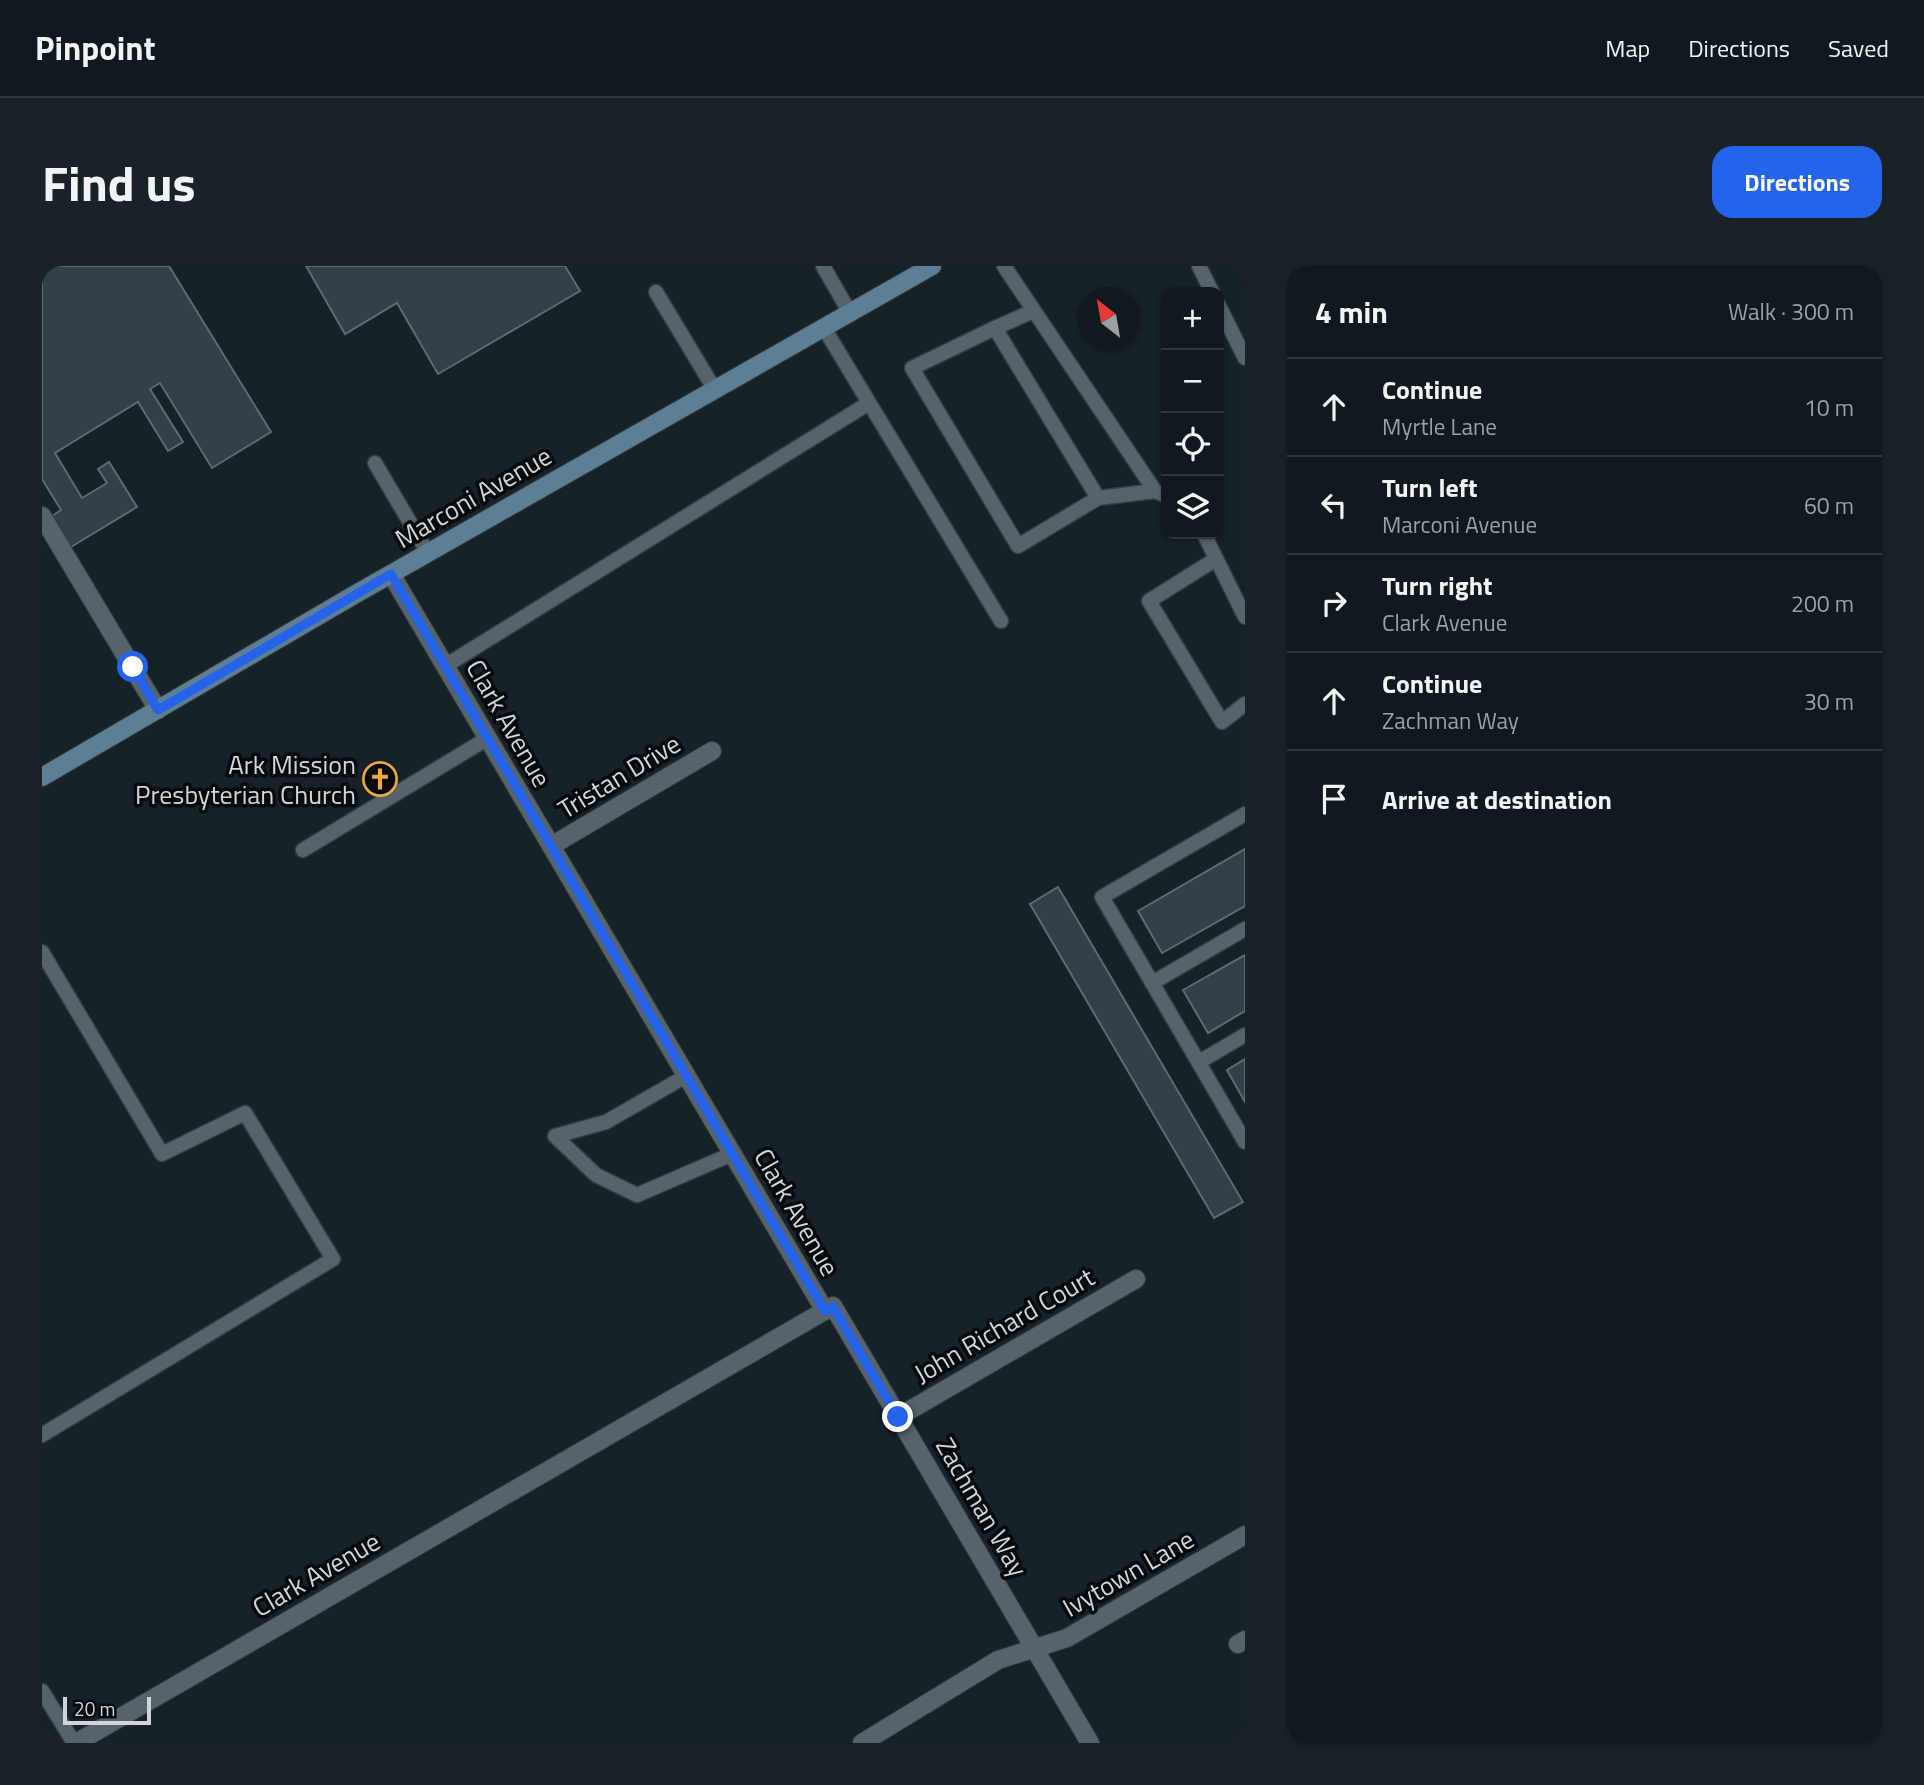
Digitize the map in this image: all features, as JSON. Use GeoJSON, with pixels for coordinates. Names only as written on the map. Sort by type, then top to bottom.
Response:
{"type":"FeatureCollection","features":[{"type":"Feature","properties":{"kind":"main road","name":"Marconi Avenue"},"geometry":{"type":"LineString","coordinates":[[42,777],[391,574],[932,266]]}},
{"type":"Feature","properties":{"kind":"street"},"geometry":{"type":"LineString","coordinates":[[42,516],[158,710]]}},
{"type":"Feature","properties":{"kind":"street","name":"Clark Avenue"},"geometry":{"type":"LineString","coordinates":[[75,1743],[825,1311],[391,574]]}},
{"type":"Feature","properties":{"kind":"street","name":"Tristan Drive"},"geometry":{"type":"LineString","coordinates":[[551,846],[712,751]]}},
{"type":"Feature","properties":{"kind":"street","name":"John Richard Court"},"geometry":{"type":"LineString","coordinates":[[898,1417],[1136,1279]]}},
{"type":"Feature","properties":{"kind":"street","name":"Zachman Way"},"geometry":{"type":"LineString","coordinates":[[825,1311],[833,1307],[1090,1743]]}},
{"type":"Feature","properties":{"kind":"street","name":"Ivytown Lane"},"geometry":{"type":"LineString","coordinates":[[862,1743],[998,1660],[1067,1638],[1245,1535]]}},
{"type":"Feature","properties":{"kind":"lane"},"geometry":{"type":"LineString","coordinates":[[823,266],[850,313]]}},
{"type":"Feature","properties":{"kind":"lane"},"geometry":{"type":"LineString","coordinates":[[1003,266],[1161,494]]}},
{"type":"Feature","properties":{"kind":"lane"},"geometry":{"type":"LineString","coordinates":[[1199,266],[1210,287]]}},
{"type":"Feature","properties":{"kind":"lane"},"geometry":{"type":"LineString","coordinates":[[656,292],[715,390]]}},
{"type":"Feature","properties":{"kind":"lane"},"geometry":{"type":"LineString","coordinates":[[1033,311],[912,368],[1018,546],[1098,498],[1161,494]]}},
{"type":"Feature","properties":{"kind":"lane"},"geometry":{"type":"LineString","coordinates":[[1224,316],[1245,358]]}},
{"type":"Feature","properties":{"kind":"lane"},"geometry":{"type":"LineString","coordinates":[[824,328],[1001,621]]}},
{"type":"Feature","properties":{"kind":"lane"},"geometry":{"type":"LineString","coordinates":[[995,328],[1098,498]]}},
{"type":"Feature","properties":{"kind":"lane"},"geometry":{"type":"LineString","coordinates":[[445,666],[869,403]]}},
{"type":"Feature","properties":{"kind":"lane"},"geometry":{"type":"LineString","coordinates":[[375,463],[428,553]]}},
{"type":"Feature","properties":{"kind":"lane"},"geometry":{"type":"LineString","coordinates":[[1206,539],[1245,617]]}},
{"type":"Feature","properties":{"kind":"lane"},"geometry":{"type":"LineString","coordinates":[[1216,559],[1149,601],[1222,722],[1245,704]]}},
{"type":"Feature","properties":{"kind":"lane"},"geometry":{"type":"LineString","coordinates":[[303,850],[488,738]]}},
{"type":"Feature","properties":{"kind":"lane"},"geometry":{"type":"LineString","coordinates":[[1243,1136],[1102,897],[1245,814]]}},
{"type":"Feature","properties":{"kind":"lane"},"geometry":{"type":"LineString","coordinates":[[1153,983],[1245,929]]}},
{"type":"Feature","properties":{"kind":"lane"},"geometry":{"type":"LineString","coordinates":[[42,952],[162,1154],[245,1112],[333,1259],[42,1436]]}},
{"type":"Feature","properties":{"kind":"lane"},"geometry":{"type":"LineString","coordinates":[[1199,1062],[1245,1035]]}},
{"type":"Feature","properties":{"kind":"lane"},"geometry":{"type":"LineString","coordinates":[[686,1076],[606,1122],[555,1136],[597,1175],[637,1195],[732,1154]]}},
{"type":"Feature","properties":{"kind":"lane"},"geometry":{"type":"LineString","coordinates":[[42,1691],[75,1743]]}},
{"type":"Feature","properties":{"kind":"building"},"geometry":{"type":"Polygon","coordinates":[[[42,266],[169,266],[271,432],[212,468],[160,383],[150,389],[183,442],[168,451],[138,402],[55,453],[82,498],[107,483],[98,469],[109,462],[137,507],[71,547],[52,516],[61,510],[42,479],[42,266]]]}},
{"type":"Feature","properties":{"kind":"building"},"geometry":{"type":"Polygon","coordinates":[[[306,266],[565,266],[580,291],[438,374],[397,303],[345,334],[306,266]]]}},
{"type":"Feature","properties":{"kind":"building"},"geometry":{"type":"Polygon","coordinates":[[[1245,849],[1245,906],[1162,953],[1138,911],[1245,849]]]}},
{"type":"Feature","properties":{"kind":"building"},"geometry":{"type":"Polygon","coordinates":[[[1058,887],[1243,1202],[1214,1218],[1030,904],[1058,887]]]}},
{"type":"Feature","properties":{"kind":"building"},"geometry":{"type":"Polygon","coordinates":[[[1245,955],[1245,1011],[1208,1033],[1183,990],[1245,955]]]}},
{"type":"Feature","properties":{"kind":"building"},"geometry":{"type":"Polygon","coordinates":[[[1245,1059],[1245,1102],[1227,1070],[1245,1059]]]}},
{"type":"Feature","properties":{"kind":"place","name":"Ark Mission Presbyterian Church"},"geometry":{"type":"Point","coordinates":[380,779]}},
{"type":"Feature","properties":{"kind":"route"},"geometry":{"type":"LineString","coordinates":[[133,667],[158,710],[391,574],[825,1311],[833,1307],[898,1417]]}}]}
